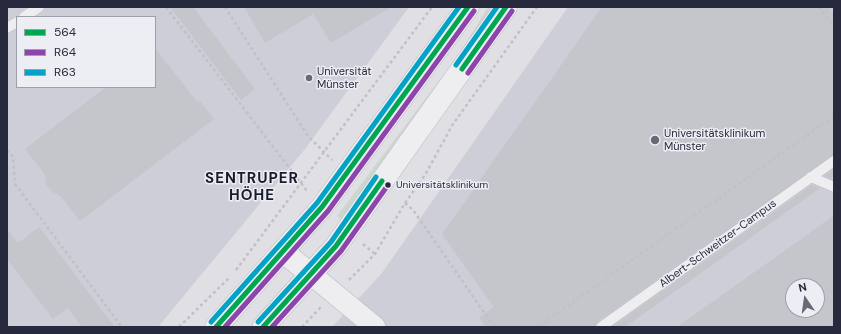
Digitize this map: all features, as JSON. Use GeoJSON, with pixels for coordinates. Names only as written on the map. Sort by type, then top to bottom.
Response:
{"type":"FeatureCollection","features":[{"type":"Feature","properties":{"kind":"street"},"geometry":{"type":"LineString","coordinates":[[216,327],[284,252],[322,207],[468,7]]}},
{"type":"Feature","properties":{"kind":"street"},"geometry":{"type":"LineString","coordinates":[[263,327],[312,275],[348,231],[506,7]]}},
{"type":"Feature","properties":{"kind":"street"},"geometry":{"type":"LineString","coordinates":[[284,252],[375,327]]}},
{"type":"Feature","properties":{"kind":"lane"},"geometry":{"type":"LineString","coordinates":[[26,16],[39,7]]}},
{"type":"Feature","properties":{"kind":"lane"},"geometry":{"type":"LineString","coordinates":[[7,28],[16,23]]}},
{"type":"Feature","properties":{"kind":"lane","name":"Albert-Schweitzer-Campus"},"geometry":{"type":"LineString","coordinates":[[601,327],[834,161]]}},
{"type":"Feature","properties":{"kind":"lane"},"geometry":{"type":"LineString","coordinates":[[811,177],[834,187]]}},
{"type":"Feature","properties":{"kind":"lane"},"geometry":{"type":"LineString","coordinates":[[618,315],[618,327]]}},
{"type":"Feature","properties":{"kind":"path"},"geometry":{"type":"LineString","coordinates":[[166,7],[301,184]]}},
{"type":"Feature","properties":{"kind":"path"},"geometry":{"type":"LineString","coordinates":[[225,7],[308,136],[324,151]]}},
{"type":"Feature","properties":{"kind":"path"},"geometry":{"type":"LineString","coordinates":[[234,272],[432,7]]}},
{"type":"Feature","properties":{"kind":"path"},"geometry":{"type":"LineString","coordinates":[[302,327],[375,254],[405,203],[426,175],[465,106],[503,57],[537,7]]}},
{"type":"Feature","properties":{"kind":"path"},"geometry":{"type":"LineString","coordinates":[[819,7],[834,28]]}},
{"type":"Feature","properties":{"kind":"path"},"geometry":{"type":"LineString","coordinates":[[538,327],[834,116]]}},
{"type":"Feature","properties":{"kind":"path"},"geometry":{"type":"LineString","coordinates":[[7,150],[12,157],[15,184],[122,327]]}},
{"type":"Feature","properties":{"kind":"path"},"geometry":{"type":"LineString","coordinates":[[405,203],[418,218],[494,327]]}},
{"type":"Feature","properties":{"kind":"path"},"geometry":{"type":"LineString","coordinates":[[178,327],[215,293],[230,276]]}},
{"type":"Feature","properties":{"kind":"shaded area"},"geometry":{"type":"Polygon","coordinates":[[[8,7],[409,7],[305,149],[158,327],[7,327],[8,7]]]}},
{"type":"Feature","properties":{"kind":"shaded area"},"geometry":{"type":"Polygon","coordinates":[[[488,7],[499,7],[343,221],[337,216],[460,53],[488,7]]]}},
{"type":"Feature","properties":{"kind":"shaded area","name":"Universitätsklinikum Münster"},"geometry":{"type":"Polygon","coordinates":[[[568,7],[834,7],[834,327],[332,327],[382,273],[568,7]]]}},
{"type":"Feature","properties":{"kind":"building"},"geometry":{"type":"Polygon","coordinates":[[[170,7],[193,7],[255,89],[241,100],[170,7]]]}},
{"type":"Feature","properties":{"kind":"building"},"geometry":{"type":"Polygon","coordinates":[[[244,7],[391,7],[331,43],[313,14],[265,43],[244,7]]]}},
{"type":"Feature","properties":{"kind":"building","name":"Universitätsklinikum Münster"},"geometry":{"type":"Polygon","coordinates":[[[602,7],[828,7],[834,15],[834,155],[597,322],[595,327],[485,327],[479,317],[494,307],[442,234],[602,7]]]}},
{"type":"Feature","properties":{"kind":"building"},"geometry":{"type":"Polygon","coordinates":[[[156,49],[198,103],[200,101],[214,119],[80,221],[60,195],[59,196],[56,193],[54,194],[45,183],[46,178],[44,173],[25,149],[105,88],[156,88],[156,49]]]}},
{"type":"Feature","properties":{"kind":"building"},"geometry":{"type":"Polygon","coordinates":[[[834,169],[832,179],[824,176],[834,169]]]}},
{"type":"Feature","properties":{"kind":"building"},"geometry":{"type":"Polygon","coordinates":[[[812,185],[820,188],[625,327],[612,327],[812,185]]]}},
{"type":"Feature","properties":{"kind":"building"},"geometry":{"type":"Polygon","coordinates":[[[834,215],[834,327],[677,327],[811,232],[834,215]]]}},
{"type":"Feature","properties":{"kind":"building"},"geometry":{"type":"Polygon","coordinates":[[[39,227],[115,327],[82,327],[68,308],[53,319],[7,259],[7,229],[18,243],[39,227]]]}},
{"type":"Feature","properties":{"kind":"transit line","name":"R63"},"geometry":{"type":"LineString","coordinates":[[211,322],[317,203],[459,7]]}},
{"type":"Feature","properties":{"kind":"transit line","name":"564"},"geometry":{"type":"LineString","coordinates":[[216,327],[322,207],[468,7]]}},
{"type":"Feature","properties":{"kind":"transit line","name":"R63"},"geometry":{"type":"LineString","coordinates":[[456,65],[497,7]]}},
{"type":"Feature","properties":{"kind":"transit line","name":"564"},"geometry":{"type":"LineString","coordinates":[[462,69],[506,7]]}},
{"type":"Feature","properties":{"kind":"transit line","name":"R64"},"geometry":{"type":"LineString","coordinates":[[225,327],[328,211],[474,11]]}},
{"type":"Feature","properties":{"kind":"transit line","name":"R64"},"geometry":{"type":"LineString","coordinates":[[468,73],[512,11]]}},
{"type":"Feature","properties":{"kind":"transit line","name":"R63"},"geometry":{"type":"LineString","coordinates":[[258,322],[331,242],[376,177]]}},
{"type":"Feature","properties":{"kind":"transit line","name":"564"},"geometry":{"type":"LineString","coordinates":[[263,327],[336,246],[382,181]]}},
{"type":"Feature","properties":{"kind":"transit line","name":"R64"},"geometry":{"type":"LineString","coordinates":[[272,327],[341,251],[388,185]]}},
{"type":"Feature","properties":{"kind":"place","name":"Universität Münster"},"geometry":{"type":"Point","coordinates":[309,78]}},
{"type":"Feature","properties":{"kind":"place","name":"Universitätsklinikum Münster"},"geometry":{"type":"Point","coordinates":[655,140]}},
{"type":"Feature","properties":{"kind":"place","name":"Universitätsklinikum"},"geometry":{"type":"Point","coordinates":[388,185]}},
{"type":"Feature","properties":{"kind":"district","name":"SENTRUPER HÖHE"},"geometry":{"type":"Point","coordinates":[252,188]}}]}
